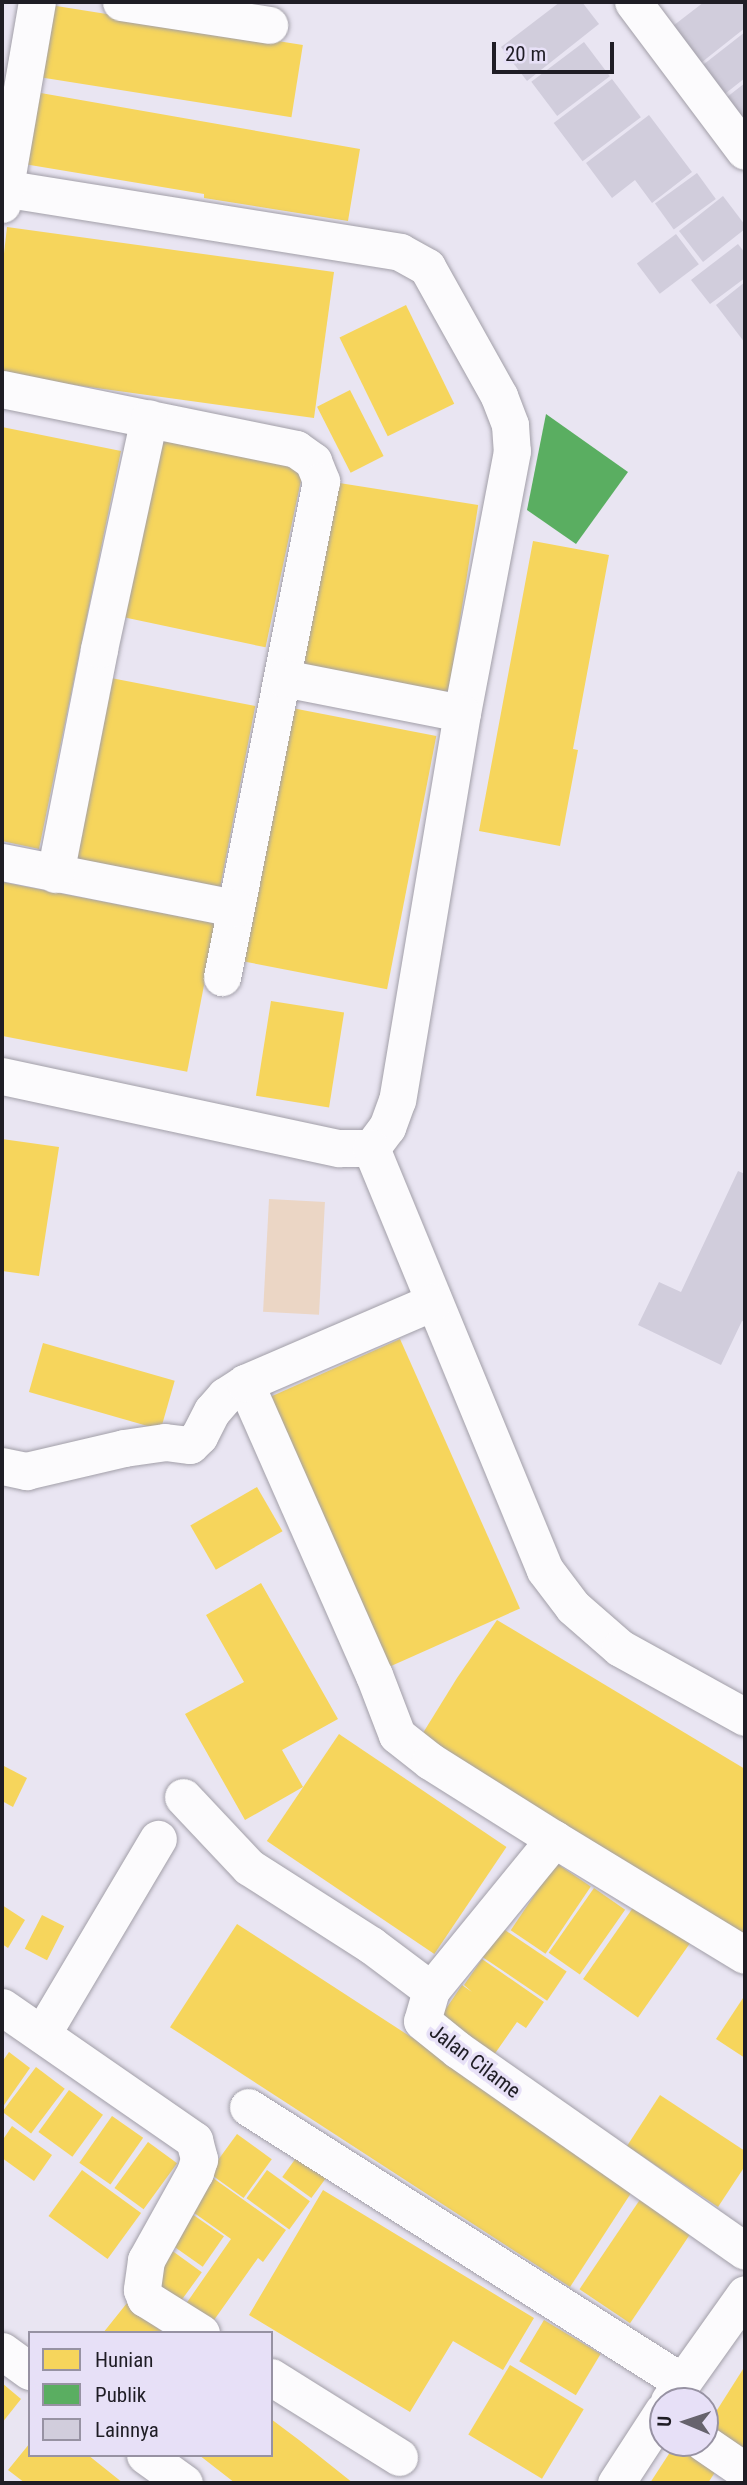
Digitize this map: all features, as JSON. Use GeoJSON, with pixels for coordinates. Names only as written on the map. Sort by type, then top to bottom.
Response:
{"type":"FeatureCollection","features":[{"type":"Feature","properties":{"kind":"street"},"geometry":{"type":"LineString","coordinates":[[37,2],[3,193],[400,252],[427,267],[499,396],[510,425],[512,451],[463,713],[397,1100],[387,1127],[371,1149]]}},
{"type":"Feature","properties":{"kind":"street"},"geometry":{"type":"LineString","coordinates":[[121,2],[270,25]]}},
{"type":"Feature","properties":{"kind":"street"},"geometry":{"type":"LineString","coordinates":[[632,2],[745,152]]}},
{"type":"Feature","properties":{"kind":"street"},"geometry":{"type":"LineString","coordinates":[[2,389],[296,449],[313,461],[321,481],[222,977]]}},
{"type":"Feature","properties":{"kind":"street"},"geometry":{"type":"LineString","coordinates":[[55,874],[99,649],[149,418]]}},
{"type":"Feature","properties":{"kind":"street"},"geometry":{"type":"LineString","coordinates":[[283,678],[463,713]]}},
{"type":"Feature","properties":{"kind":"street"},"geometry":{"type":"LineString","coordinates":[[2,862],[235,908]]}},
{"type":"Feature","properties":{"kind":"street"},"geometry":{"type":"LineString","coordinates":[[2,1076],[339,1148],[371,1149]]}},
{"type":"Feature","properties":{"kind":"street"},"geometry":{"type":"LineString","coordinates":[[371,1149],[545,1570],[573,1607],[620,1648],[745,1717]]}},
{"type":"Feature","properties":{"kind":"street"},"geometry":{"type":"LineString","coordinates":[[2,1466],[26,1471],[124,1448],[165,1443],[190,1445],[225,1396],[244,1383],[433,1302]]}},
{"type":"Feature","properties":{"kind":"street"},"geometry":{"type":"LineString","coordinates":[[244,1383],[374,1675],[397,1735],[430,1761],[745,1955]]}},
{"type":"Feature","properties":{"kind":"street","name":"Jalan Cilame"},"geometry":{"type":"LineString","coordinates":[[183,1797],[249,1867],[371,1945],[431,1990],[422,2021],[535,2106],[745,2251]]}},
{"type":"Feature","properties":{"kind":"street"},"geometry":{"type":"LineString","coordinates":[[42,2034],[158,1839]]}},
{"type":"Feature","properties":{"kind":"street"},"geometry":{"type":"LineString","coordinates":[[431,1990],[554,1839]]}},
{"type":"Feature","properties":{"kind":"street"},"geometry":{"type":"LineString","coordinates":[[2,2007],[194,2140],[199,2159],[195,2172],[146,2260],[142,2290],[145,2298],[198,2331]]}},
{"type":"Feature","properties":{"kind":"street"},"geometry":{"type":"LineString","coordinates":[[248,2108],[649,2392]]}},
{"type":"Feature","properties":{"kind":"street"},"geometry":{"type":"LineString","coordinates":[[680,2387],[745,2294]]}},
{"type":"Feature","properties":{"kind":"street"},"geometry":{"type":"LineString","coordinates":[[2,2351],[28,2370]]}},
{"type":"Feature","properties":{"kind":"street"},"geometry":{"type":"LineString","coordinates":[[273,2378],[400,2457]]}},
{"type":"Feature","properties":{"kind":"street"},"geometry":{"type":"LineString","coordinates":[[616,2483],[649,2434]]}},
{"type":"Feature","properties":{"kind":"street"},"geometry":{"type":"LineString","coordinates":[[719,2453],[745,2471]]}},
{"type":"Feature","properties":{"kind":"street"},"geometry":{"type":"LineString","coordinates":[[148,2457],[184,2483]]}},
{"type":"Feature","properties":{"kind":"shaded area"},"geometry":{"type":"Polygon","coordinates":[[[269,1199],[325,1202],[319,1315],[263,1312],[269,1199]]]}},
{"type":"Feature","properties":{"kind":"building: Hunian"},"geometry":{"type":"Polygon","coordinates":[[[50,5],[303,45],[291,117],[39,77],[50,5]]]}},
{"type":"Feature","properties":{"kind":"building: Hunian"},"geometry":{"type":"Polygon","coordinates":[[[35,92],[360,149],[348,221],[204,198],[204,194],[24,164],[35,92]]]}},
{"type":"Feature","properties":{"kind":"building: Hunian"},"geometry":{"type":"Polygon","coordinates":[[[7,227],[334,272],[314,418],[2,375],[2,271],[7,227]]]}},
{"type":"Feature","properties":{"kind":"building: Hunian"},"geometry":{"type":"Polygon","coordinates":[[[406,305],[454,404],[388,436],[339,337],[406,305]]]}},
{"type":"Feature","properties":{"kind":"building: Hunian"},"geometry":{"type":"Polygon","coordinates":[[[350,390],[384,456],[351,473],[317,407],[350,390]]]}},
{"type":"Feature","properties":{"kind":"building: Hunian"},"geometry":{"type":"Polygon","coordinates":[[[2,427],[121,451],[39,849],[2,841],[2,427]]]}},
{"type":"Feature","properties":{"kind":"building: Hunian"},"geometry":{"type":"Polygon","coordinates":[[[161,437],[304,467],[266,647],[123,617],[161,437]]]}},
{"type":"Feature","properties":{"kind":"building: Hunian"},"geometry":{"type":"Polygon","coordinates":[[[333,482],[478,505],[449,692],[303,669],[333,482]]]}},
{"type":"Feature","properties":{"kind":"building: Hunian"},"geometry":{"type":"Polygon","coordinates":[[[533,541],[609,555],[573,749],[578,750],[560,846],[479,831],[533,541]]]}},
{"type":"Feature","properties":{"kind":"building: Hunian"},"geometry":{"type":"Polygon","coordinates":[[[111,678],[255,706],[220,887],[76,859],[111,678]]]}},
{"type":"Feature","properties":{"kind":"building: Hunian"},"geometry":{"type":"Polygon","coordinates":[[[292,708],[436,736],[387,989],[243,961],[292,708]]]}},
{"type":"Feature","properties":{"kind":"building: Hunian"},"geometry":{"type":"Polygon","coordinates":[[[2,882],[216,924],[187,1072],[2,1036],[2,882]]]}},
{"type":"Feature","properties":{"kind":"building: Hunian"},"geometry":{"type":"Polygon","coordinates":[[[271,1001],[344,1013],[329,1107],[256,1096],[271,1001]]]}},
{"type":"Feature","properties":{"kind":"building: Hunian"},"geometry":{"type":"Polygon","coordinates":[[[2,1139],[59,1147],[39,1276],[2,1271],[2,1139]]]}},
{"type":"Feature","properties":{"kind":"building: Hunian"},"geometry":{"type":"Polygon","coordinates":[[[400,1339],[520,1608],[387,1668],[267,1398],[400,1339]]]}},
{"type":"Feature","properties":{"kind":"building: Hunian"},"geometry":{"type":"Polygon","coordinates":[[[43,1343],[175,1381],[161,1430],[29,1392],[43,1343]]]}},
{"type":"Feature","properties":{"kind":"building: Hunian"},"geometry":{"type":"Polygon","coordinates":[[[257,1487],[282,1531],[216,1570],[190,1526],[257,1487]]]}},
{"type":"Feature","properties":{"kind":"building: Hunian"},"geometry":{"type":"Polygon","coordinates":[[[261,1583],[338,1719],[282,1750],[303,1787],[245,1820],[185,1714],[244,1682],[206,1615],[261,1583]]]}},
{"type":"Feature","properties":{"kind":"building: Hunian"},"geometry":{"type":"Polygon","coordinates":[[[497,1620],[745,1769],[745,1943],[418,1741],[497,1620]]]}},
{"type":"Feature","properties":{"kind":"building: Hunian"},"geometry":{"type":"Polygon","coordinates":[[[339,1734],[506,1847],[434,1954],[267,1841],[339,1734]]]}},
{"type":"Feature","properties":{"kind":"building: Hunian"},"geometry":{"type":"Polygon","coordinates":[[[2,1765],[27,1778],[13,1807],[2,1801],[2,1765]]]}},
{"type":"Feature","properties":{"kind":"building: Hunian"},"geometry":{"type":"Polygon","coordinates":[[[556,1863],[591,1886],[546,1954],[511,1930],[556,1863]]]}},
{"type":"Feature","properties":{"kind":"building: Hunian"},"geometry":{"type":"Polygon","coordinates":[[[594,1888],[625,1910],[580,1975],[549,1953],[594,1888]]]}},
{"type":"Feature","properties":{"kind":"building: Hunian"},"geometry":{"type":"Polygon","coordinates":[[[637,1902],[692,1940],[638,2017],[583,1979],[637,1902]]]}},
{"type":"Feature","properties":{"kind":"building: Hunian"},"geometry":{"type":"Polygon","coordinates":[[[2,1905],[25,1920],[8,1948],[2,1944],[2,1905]]]}},
{"type":"Feature","properties":{"kind":"building: Hunian"},"geometry":{"type":"Polygon","coordinates":[[[42,1915],[64,1926],[47,1960],[25,1949],[42,1915]]]}},
{"type":"Feature","properties":{"kind":"building: Hunian"},"geometry":{"type":"Polygon","coordinates":[[[237,1924],[637,2184],[570,2287],[170,2027],[237,1924]]]}},
{"type":"Feature","properties":{"kind":"building: Hunian"},"geometry":{"type":"Polygon","coordinates":[[[502,1928],[567,1972],[547,2001],[482,1957],[502,1928]]]}},
{"type":"Feature","properties":{"kind":"building: Hunian"},"geometry":{"type":"Polygon","coordinates":[[[482,1959],[544,2002],[526,2028],[517,2022],[489,2062],[435,2025],[462,1985],[472,1992],[464,1985],[482,1959]]]}},
{"type":"Feature","properties":{"kind":"building: Hunian"},"geometry":{"type":"Polygon","coordinates":[[[745,1995],[745,2058],[716,2039],[745,1995]]]}},
{"type":"Feature","properties":{"kind":"building: Hunian"},"geometry":{"type":"Polygon","coordinates":[[[9,2052],[30,2068],[2,2108],[2,2062],[9,2052]]]}},
{"type":"Feature","properties":{"kind":"building: Hunian"},"geometry":{"type":"Polygon","coordinates":[[[36,2067],[65,2089],[31,2133],[2,2112],[36,2067]]]}},
{"type":"Feature","properties":{"kind":"building: Hunian"},"geometry":{"type":"Polygon","coordinates":[[[69,2090],[103,2115],[72,2157],[38,2132],[69,2090]]]}},
{"type":"Feature","properties":{"kind":"building: Hunian"},"geometry":{"type":"Polygon","coordinates":[[[660,2095],[745,2151],[745,2166],[718,2207],[627,2146],[660,2095]]]}},
{"type":"Feature","properties":{"kind":"building: Hunian"},"geometry":{"type":"Polygon","coordinates":[[[112,2116],[143,2138],[110,2184],[79,2163],[112,2116]]]}},
{"type":"Feature","properties":{"kind":"building: Hunian"},"geometry":{"type":"Polygon","coordinates":[[[12,2126],[52,2155],[34,2181],[2,2158],[2,2141],[12,2126]]]}},
{"type":"Feature","properties":{"kind":"building: Hunian"},"geometry":{"type":"Polygon","coordinates":[[[237,2134],[272,2159],[244,2198],[209,2173],[237,2134]]]}},
{"type":"Feature","properties":{"kind":"building: Hunian"},"geometry":{"type":"Polygon","coordinates":[[[148,2142],[177,2163],[144,2209],[114,2188],[148,2142]]]}},
{"type":"Feature","properties":{"kind":"building: Hunian"},"geometry":{"type":"Polygon","coordinates":[[[304,2147],[333,2168],[311,2198],[282,2177],[304,2147]]]}},
{"type":"Feature","properties":{"kind":"building: Hunian"},"geometry":{"type":"Polygon","coordinates":[[[82,2170],[141,2213],[108,2259],[48,2216],[82,2170]]]}},
{"type":"Feature","properties":{"kind":"building: Hunian"},"geometry":{"type":"Polygon","coordinates":[[[267,2170],[310,2201],[289,2229],[246,2198],[267,2170]]]}},
{"type":"Feature","properties":{"kind":"building: Hunian"},"geometry":{"type":"Polygon","coordinates":[[[213,2178],[286,2230],[263,2262],[258,2258],[207,2330],[181,2311],[231,2239],[190,2210],[213,2178]]]}},
{"type":"Feature","properties":{"kind":"building: Hunian"},"geometry":{"type":"Polygon","coordinates":[[[323,2190],[534,2318],[503,2370],[453,2341],[410,2412],[249,2315],[323,2190]]]}},
{"type":"Feature","properties":{"kind":"building: Hunian"},"geometry":{"type":"Polygon","coordinates":[[[641,2198],[692,2232],[630,2323],[579,2289],[641,2198]]]}},
{"type":"Feature","properties":{"kind":"building: Hunian"},"geometry":{"type":"Polygon","coordinates":[[[192,2214],[224,2236],[203,2267],[171,2244],[192,2214]]]}},
{"type":"Feature","properties":{"kind":"building: Hunian"},"geometry":{"type":"Polygon","coordinates":[[[167,2247],[202,2272],[179,2304],[144,2279],[167,2247]]]}},
{"type":"Feature","properties":{"kind":"building: Hunian"},"geometry":{"type":"Polygon","coordinates":[[[127,2303],[161,2331],[105,2331],[127,2303]]]}},
{"type":"Feature","properties":{"kind":"building: Hunian"},"geometry":{"type":"Polygon","coordinates":[[[544,2320],[601,2354],[576,2395],[519,2361],[544,2320]]]}},
{"type":"Feature","properties":{"kind":"building: Hunian"},"geometry":{"type":"Polygon","coordinates":[[[510,2365],[584,2409],[542,2479],[468,2434],[510,2365]]]}},
{"type":"Feature","properties":{"kind":"building: Hunian"},"geometry":{"type":"Polygon","coordinates":[[[745,2366],[745,2455],[719,2438],[719,2407],[745,2366]]]}},
{"type":"Feature","properties":{"kind":"building: Hunian"},"geometry":{"type":"Polygon","coordinates":[[[2,2383],[21,2399],[2,2423],[2,2383]]]}},
{"type":"Feature","properties":{"kind":"building: Hunian"},"geometry":{"type":"Polygon","coordinates":[[[273,2420],[353,2483],[235,2483],[202,2457],[273,2457],[273,2420]]]}},
{"type":"Feature","properties":{"kind":"building: Hunian"},"geometry":{"type":"Polygon","coordinates":[[[28,2445],[28,2457],[90,2457],[123,2483],[25,2483],[8,2470],[28,2445]]]}},
{"type":"Feature","properties":{"kind":"building: Hunian"},"geometry":{"type":"Polygon","coordinates":[[[667,2457],[712,2457],[721,2463],[708,2483],[650,2483],[667,2457]]]}},
{"type":"Feature","properties":{"kind":"building: Publik"},"geometry":{"type":"Polygon","coordinates":[[[546,414],[628,472],[576,544],[527,510],[546,414]]]}},
{"type":"Feature","properties":{"kind":"building: Lainnya"},"geometry":{"type":"Polygon","coordinates":[[[560,2],[582,2],[599,24],[527,81],[501,47],[560,2]]]}},
{"type":"Feature","properties":{"kind":"building: Lainnya"},"geometry":{"type":"Polygon","coordinates":[[[704,2],[745,2],[745,28],[697,66],[669,29],[704,2]]]}},
{"type":"Feature","properties":{"kind":"building: Lainnya"},"geometry":{"type":"Polygon","coordinates":[[[745,32],[745,78],[721,97],[699,68],[745,32]]]}},
{"type":"Feature","properties":{"kind":"building: Lainnya"},"geometry":{"type":"Polygon","coordinates":[[[584,42],[610,76],[557,116],[531,82],[584,42]]]}},
{"type":"Feature","properties":{"kind":"building: Lainnya"},"geometry":{"type":"Polygon","coordinates":[[[612,79],[641,117],[583,161],[554,123],[612,79]]]}},
{"type":"Feature","properties":{"kind":"building: Lainnya"},"geometry":{"type":"Polygon","coordinates":[[[745,83],[745,121],[727,97],[745,83]]]}},
{"type":"Feature","properties":{"kind":"building: Lainnya"},"geometry":{"type":"Polygon","coordinates":[[[649,115],[692,172],[652,203],[635,180],[612,198],[586,163],[649,115]]]}},
{"type":"Feature","properties":{"kind":"building: Lainnya"},"geometry":{"type":"Polygon","coordinates":[[[697,173],[716,199],[674,229],[655,204],[697,173]]]}},
{"type":"Feature","properties":{"kind":"building: Lainnya"},"geometry":{"type":"Polygon","coordinates":[[[723,196],[745,225],[745,229],[703,262],[679,231],[723,196]]]}},
{"type":"Feature","properties":{"kind":"building: Lainnya"},"geometry":{"type":"Polygon","coordinates":[[[676,234],[699,264],[660,294],[637,263],[676,234]]]}},
{"type":"Feature","properties":{"kind":"building: Lainnya"},"geometry":{"type":"Polygon","coordinates":[[[738,244],[745,253],[745,278],[710,304],[691,280],[738,244]]]}},
{"type":"Feature","properties":{"kind":"building: Lainnya"},"geometry":{"type":"Polygon","coordinates":[[[745,282],[745,343],[716,305],[745,282]]]}},
{"type":"Feature","properties":{"kind":"building: Lainnya"},"geometry":{"type":"Polygon","coordinates":[[[738,1171],[745,1174],[745,1322],[742,1321],[721,1365],[638,1325],[659,1282],[681,1292],[738,1171]]]}}]}
